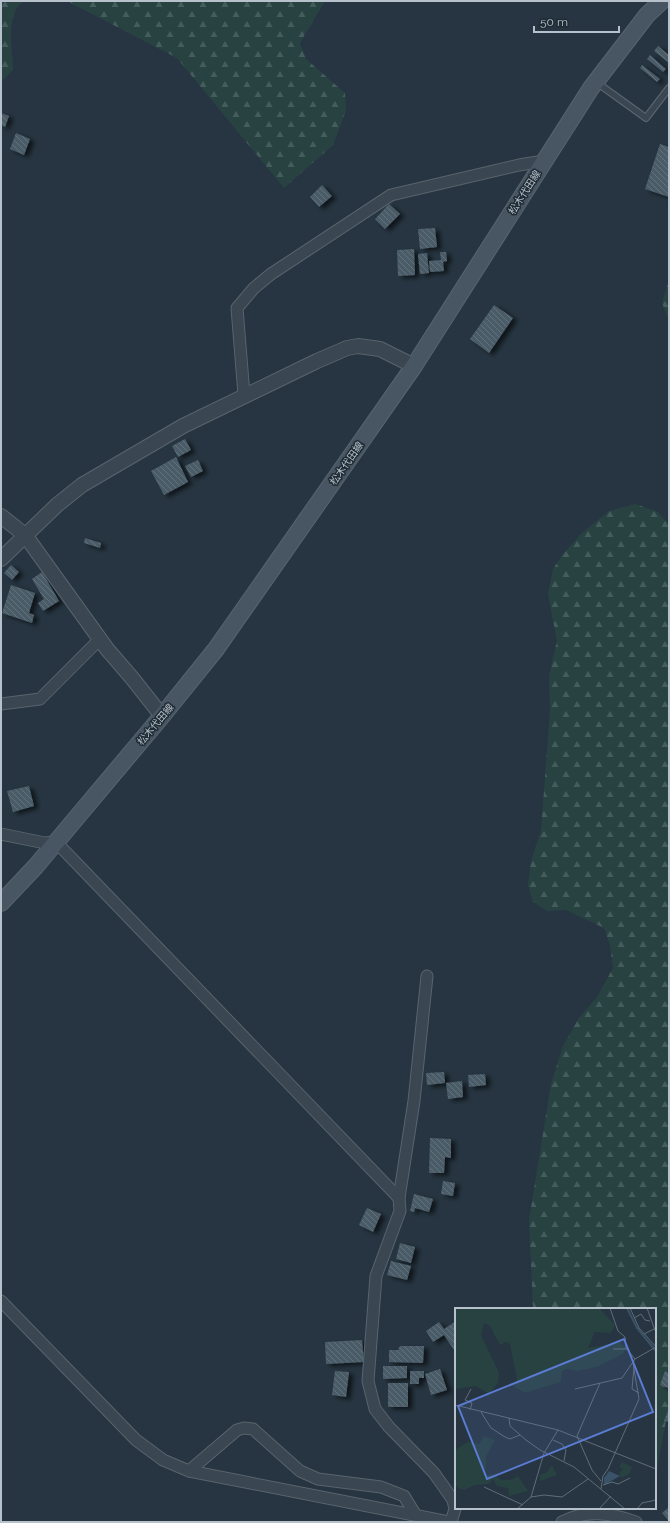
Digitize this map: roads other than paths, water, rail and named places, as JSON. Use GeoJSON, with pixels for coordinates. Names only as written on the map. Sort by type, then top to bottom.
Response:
{"type":"FeatureCollection","features":[{"type":"Feature","properties":{"kind":"main road","name":"松木代田線"},"geometry":{"type":"LineString","coordinates":[[1,903],[56,842],[216,649],[414,366],[596,82],[647,16],[662,1]]}},
{"type":"Feature","properties":{"kind":"street"},"geometry":{"type":"LineString","coordinates":[[244,395],[237,308],[254,288],[271,274],[390,195],[512,166],[544,161]]}},
{"type":"Feature","properties":{"kind":"street"},"geometry":{"type":"LineString","coordinates":[[1,559],[57,505],[82,486],[183,426],[244,395],[347,348],[358,346],[380,349],[414,366]]}},
{"type":"Feature","properties":{"kind":"street"},"geometry":{"type":"LineString","coordinates":[[1,516],[25,535],[100,639],[162,716]]}},
{"type":"Feature","properties":{"kind":"street"},"geometry":{"type":"LineString","coordinates":[[1,704],[40,699],[100,639]]}},
{"type":"Feature","properties":{"kind":"street"},"geometry":{"type":"LineString","coordinates":[[1,834],[45,843],[56,842],[399,1198]]}},
{"type":"Feature","properties":{"kind":"street"},"geometry":{"type":"LineString","coordinates":[[1,1301],[136,1440],[163,1460],[189,1471],[450,1522],[455,1509],[453,1500],[434,1473],[389,1427],[375,1409],[368,1381],[376,1276],[400,1211],[399,1198],[414,1101],[427,976]]}},
{"type":"Feature","properties":{"kind":"street"},"geometry":{"type":"LineString","coordinates":[[189,1471],[237,1430],[244,1428],[253,1429],[300,1472],[318,1479],[381,1487],[404,1496],[415,1514]]}},
{"type":"Feature","properties":{"kind":"street"},"geometry":{"type":"LineString","coordinates":[[562,1522],[580,1511],[609,1515],[636,1522]]}},
{"type":"Feature","properties":{"kind":"lane"},"geometry":{"type":"LineString","coordinates":[[596,82],[646,118],[669,88]]}}]}
